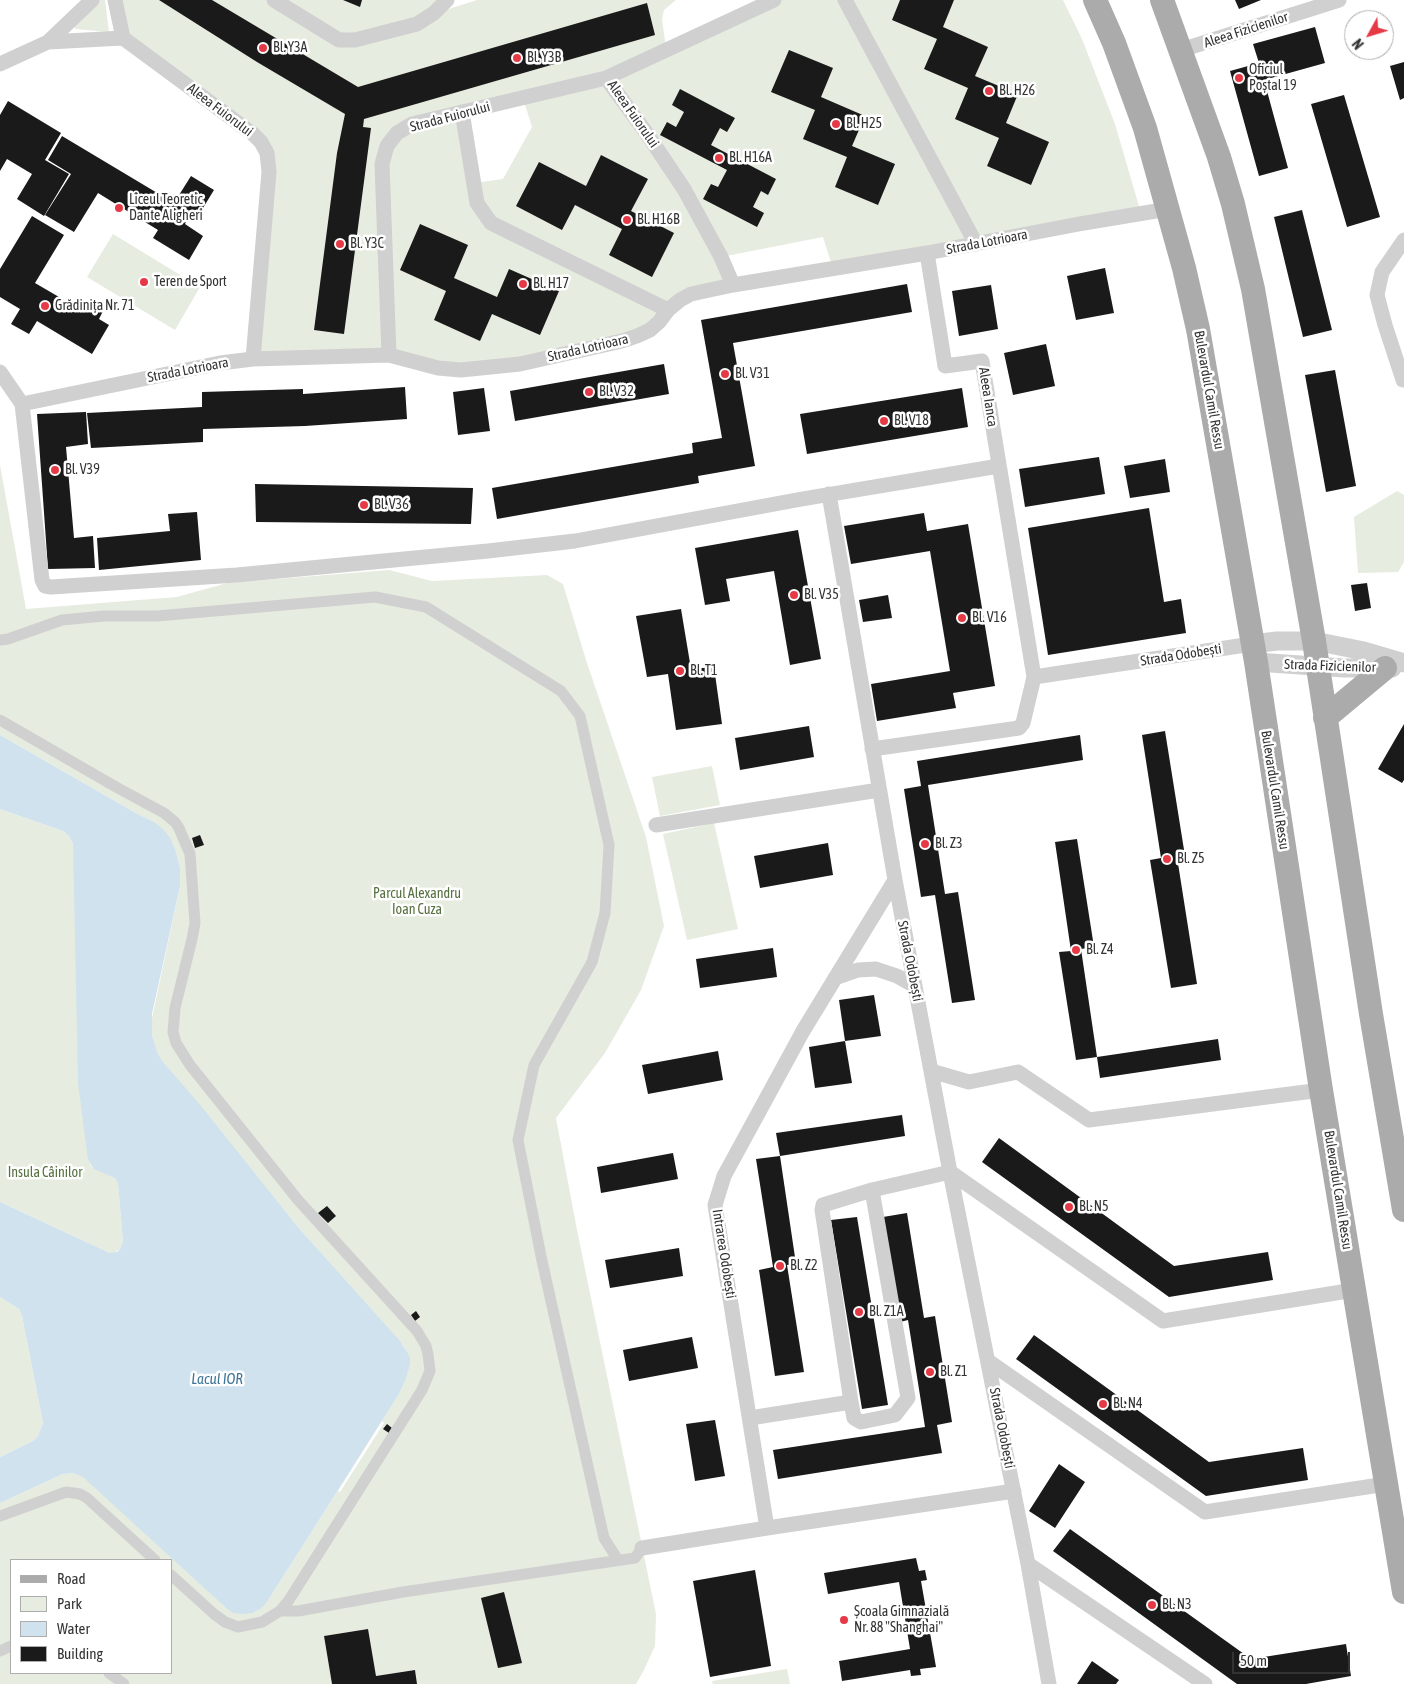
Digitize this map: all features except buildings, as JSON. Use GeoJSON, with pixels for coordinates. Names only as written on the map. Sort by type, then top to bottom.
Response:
{"type":"FeatureCollection","features":[{"type":"Feature","properties":{"kind":"main road","name":"Bulevardul Camil Ressu"},"geometry":{"type":"LineString","coordinates":[[1095,0],[1114,44],[1145,128],[1168,209],[1198,329],[1246,651],[1404,1592]]}},
{"type":"Feature","properties":{"kind":"main road"},"geometry":{"type":"LineString","coordinates":[[1162,0],[1219,157],[1233,204],[1253,289],[1314,641],[1371,1014],[1404,1210]]}},
{"type":"Feature","properties":{"kind":"main road"},"geometry":{"type":"LineString","coordinates":[[1325,718],[1398,666]]}},
{"type":"Feature","properties":{"kind":"street"},"geometry":{"type":"LineString","coordinates":[[0,64],[48,42],[92,0]]}},
{"type":"Feature","properties":{"kind":"street"},"geometry":{"type":"LineString","coordinates":[[48,42],[123,38],[115,0]]}},
{"type":"Feature","properties":{"kind":"street"},"geometry":{"type":"LineString","coordinates":[[274,0],[340,40],[355,40],[416,24],[434,13],[447,0]]}},
{"type":"Feature","properties":{"kind":"street","name":"Aleea Fuiorului"},"geometry":{"type":"LineString","coordinates":[[733,286],[684,189],[645,130],[606,78],[774,0]]}},
{"type":"Feature","properties":{"kind":"street"},"geometry":{"type":"LineString","coordinates":[[845,0],[976,244]]}},
{"type":"Feature","properties":{"kind":"street","name":"Aleea Fizicienilor"},"geometry":{"type":"LineString","coordinates":[[1181,50],[1339,0]]}},
{"type":"Feature","properties":{"kind":"street","name":"Aleea Fuiorului"},"geometry":{"type":"LineString","coordinates":[[123,38],[253,134],[261,142],[267,153],[269,172],[253,359]]}},
{"type":"Feature","properties":{"kind":"street","name":"Strada Fuiorului"},"geometry":{"type":"LineString","coordinates":[[389,355],[382,164],[387,146],[397,133],[412,124],[606,78]]}},
{"type":"Feature","properties":{"kind":"street"},"geometry":{"type":"LineString","coordinates":[[462,112],[477,203],[491,223],[668,310]]}},
{"type":"Feature","properties":{"kind":"street","name":"Strada Lotrioara"},"geometry":{"type":"LineString","coordinates":[[22,404],[211,365],[253,359],[389,355],[438,368],[461,370],[520,364],[637,336],[654,326],[680,300],[692,294],[1168,209]]}},
{"type":"Feature","properties":{"kind":"street"},"geometry":{"type":"LineString","coordinates":[[1404,240],[1382,272],[1377,295],[1385,326],[1404,380]]}},
{"type":"Feature","properties":{"kind":"street","name":"Aleea Ianca"},"geometry":{"type":"LineString","coordinates":[[927,253],[945,366],[982,361],[1034,678]]}},
{"type":"Feature","properties":{"kind":"street"},"geometry":{"type":"LineString","coordinates":[[0,372],[22,404],[42,580],[45,586],[51,587],[237,575],[575,541],[829,494],[1000,466]]}},
{"type":"Feature","properties":{"kind":"street","name":"Strada Odobești"},"geometry":{"type":"LineString","coordinates":[[829,494],[895,880],[950,1172],[1028,1564],[1048,1684]]}},
{"type":"Feature","properties":{"kind":"street"},"geometry":{"type":"LineString","coordinates":[[0,640],[8,639],[62,620],[104,616],[157,616],[375,597],[426,606],[561,691],[580,716],[609,845],[606,913],[592,962],[534,1065],[518,1140],[542,1261],[604,1538],[618,1560]]}},
{"type":"Feature","properties":{"kind":"street","name":"Strada Fizicienilor"},"geometry":{"type":"LineString","coordinates":[[1246,651],[1277,642],[1314,641],[1364,651],[1398,666]]}},
{"type":"Feature","properties":{"kind":"street","name":"Strada Fizicienilor"},"geometry":{"type":"LineString","coordinates":[[1246,651],[1318,666],[1398,666]]}},
{"type":"Feature","properties":{"kind":"street","name":"Strada Odobești"},"geometry":{"type":"LineString","coordinates":[[1034,678],[1246,651]]}},
{"type":"Feature","properties":{"kind":"street"},"geometry":{"type":"LineString","coordinates":[[872,749],[1019,728],[1023,723],[1034,678]]}},
{"type":"Feature","properties":{"kind":"street"},"geometry":{"type":"LineString","coordinates":[[0,720],[164,813],[175,822],[190,854],[195,923],[175,1008],[173,1032],[176,1043],[190,1065],[298,1200],[417,1331],[426,1346],[430,1372],[422,1390],[289,1600],[280,1611],[262,1622],[238,1627],[225,1622],[214,1614],[172,1576]]}},
{"type":"Feature","properties":{"kind":"street"},"geometry":{"type":"LineString","coordinates":[[656,825],[879,790]]}},
{"type":"Feature","properties":{"kind":"street","name":"Intrarea Odobești"},"geometry":{"type":"LineString","coordinates":[[767,1528],[715,1205],[724,1176],[803,1031],[895,880]]}},
{"type":"Feature","properties":{"kind":"street"},"geometry":{"type":"LineString","coordinates":[[835,978],[858,970],[876,969],[897,976],[915,986]]}},
{"type":"Feature","properties":{"kind":"street"},"geometry":{"type":"LineString","coordinates":[[931,1071],[969,1082],[1018,1072],[1089,1120],[1321,1090]]}},
{"type":"Feature","properties":{"kind":"street"},"geometry":{"type":"LineString","coordinates":[[872,1190],[908,1398],[895,1416],[861,1422],[854,1418],[851,1402],[822,1210],[824,1205],[829,1202],[872,1190],[950,1172],[1163,1322],[1354,1290]]}},
{"type":"Feature","properties":{"kind":"street"},"geometry":{"type":"LineString","coordinates":[[988,1361],[1205,1512],[1386,1484]]}},
{"type":"Feature","properties":{"kind":"street"},"geometry":{"type":"LineString","coordinates":[[750,1418],[851,1402]]}},
{"type":"Feature","properties":{"kind":"street"},"geometry":{"type":"LineString","coordinates":[[280,1611],[298,1611],[403,1592],[635,1558],[642,1548],[1014,1491]]}},
{"type":"Feature","properties":{"kind":"street"},"geometry":{"type":"LineString","coordinates":[[0,1516],[66,1492],[80,1494],[87,1498],[154,1559]]}},
{"type":"Feature","properties":{"kind":"street"},"geometry":{"type":"LineString","coordinates":[[1028,1564],[1205,1684]]}},
{"type":"Feature","properties":{"kind":"street"},"geometry":{"type":"LineString","coordinates":[[110,1674],[124,1684]]}},
{"type":"Feature","properties":{"kind":"green space"},"geometry":{"type":"Polygon","coordinates":[[[98,0],[105,0],[109,32],[75,29],[75,26],[98,0]]]}},
{"type":"Feature","properties":{"kind":"green space"},"geometry":{"type":"Polygon","coordinates":[[[115,0],[447,0],[436,13],[477,0],[676,0],[664,10],[662,19],[666,49],[759,0],[1063,0],[1082,39],[1115,124],[1141,213],[833,269],[823,237],[721,257],[733,285],[691,294],[650,330],[491,368],[389,355],[253,359],[267,153],[123,38],[115,0]],[[523,98],[462,112],[474,183],[503,179],[532,127],[523,98]]]}},
{"type":"Feature","properties":{"kind":"green space","name":"Teren de Sport"},"geometry":{"type":"Polygon","coordinates":[[[113,234],[200,287],[175,330],[87,277],[113,234]]]}},
{"type":"Feature","properties":{"kind":"green space","name":"Parcul Alexandru Ioan Cuza"},"geometry":{"type":"Polygon","coordinates":[[[0,465],[26,609],[177,597],[227,583],[389,570],[432,581],[547,575],[563,584],[586,660],[646,837],[664,926],[641,990],[605,1053],[556,1118],[577,1230],[656,1614],[655,1646],[636,1684],[417,1684],[415,1670],[376,1676],[367,1629],[324,1636],[332,1684],[0,1684],[0,1503],[63,1474],[73,1473],[84,1477],[225,1607],[267,1602],[399,1394],[410,1365],[408,1353],[403,1345],[297,1226],[158,1054],[152,1035],[151,1023],[180,886],[180,868],[176,852],[154,822],[0,735],[0,465]]]}},
{"type":"Feature","properties":{"kind":"green space"},"geometry":{"type":"Polygon","coordinates":[[[1397,491],[1404,495],[1404,562],[1398,572],[1358,573],[1354,517],[1397,491]]]}},
{"type":"Feature","properties":{"kind":"green space"},"geometry":{"type":"Polygon","coordinates":[[[712,766],[720,805],[660,816],[652,777],[712,766]]]}},
{"type":"Feature","properties":{"kind":"green space","name":"Insula Câinilor"},"geometry":{"type":"Polygon","coordinates":[[[0,809],[63,831],[73,843],[88,1160],[92,1167],[115,1178],[118,1184],[123,1242],[120,1249],[114,1253],[110,1253],[0,1202],[0,809]]]}},
{"type":"Feature","properties":{"kind":"green space"},"geometry":{"type":"Polygon","coordinates":[[[714,823],[738,929],[687,940],[663,834],[714,823]]]}},
{"type":"Feature","properties":{"kind":"green space"},"geometry":{"type":"Polygon","coordinates":[[[0,1297],[19,1309],[22,1316],[43,1423],[38,1436],[33,1441],[0,1457],[0,1297]]]}},
{"type":"Feature","properties":{"kind":"green space"},"geometry":{"type":"Polygon","coordinates":[[[787,1669],[790,1684],[713,1684],[712,1681],[787,1669]]]}},
{"type":"Feature","properties":{"kind":"water","name":"Lacul IOR"},"geometry":{"type":"Polygon","coordinates":[[[0,735],[154,822],[170,838],[180,868],[180,886],[152,1014],[152,1035],[158,1054],[297,1226],[400,1341],[410,1359],[406,1379],[399,1394],[267,1602],[260,1609],[252,1613],[233,1613],[225,1607],[83,1477],[73,1473],[63,1474],[0,1503],[0,1457],[33,1441],[38,1436],[43,1423],[22,1316],[19,1309],[0,1297],[0,1202],[110,1253],[117,1252],[123,1242],[118,1184],[115,1178],[94,1169],[88,1160],[78,1083],[73,843],[63,831],[0,809],[0,735]]]}},
{"type":"Feature","properties":{"kind":"pier"},"geometry":{"type":"Polygon","coordinates":[[[382,1421],[384,1423],[340,1492],[338,1491],[382,1421]]]}},
{"type":"Feature","properties":{"kind":"place","name":"Bl. Y3A"},"geometry":{"type":"Point","coordinates":[263,48]}},
{"type":"Feature","properties":{"kind":"place","name":"Bl. Y3B"},"geometry":{"type":"Point","coordinates":[517,58]}},
{"type":"Feature","properties":{"kind":"place","name":"Oficiul Poștal 19"},"geometry":{"type":"Point","coordinates":[1239,78]}},
{"type":"Feature","properties":{"kind":"place","name":"Bl. H26"},"geometry":{"type":"Point","coordinates":[989,91]}},
{"type":"Feature","properties":{"kind":"place","name":"Bl. H25"},"geometry":{"type":"Point","coordinates":[836,124]}},
{"type":"Feature","properties":{"kind":"place","name":"Bl. H16A"},"geometry":{"type":"Point","coordinates":[719,158]}},
{"type":"Feature","properties":{"kind":"place","name":"Liceul Teoretic Dante Aligheri"},"geometry":{"type":"Point","coordinates":[119,208]}},
{"type":"Feature","properties":{"kind":"place","name":"Bl. H16B"},"geometry":{"type":"Point","coordinates":[627,220]}},
{"type":"Feature","properties":{"kind":"place","name":"Bl. Y3C"},"geometry":{"type":"Point","coordinates":[340,244]}},
{"type":"Feature","properties":{"kind":"place","name":"Teren de Sport"},"geometry":{"type":"Point","coordinates":[144,282]}},
{"type":"Feature","properties":{"kind":"place","name":"Bl. H17"},"geometry":{"type":"Point","coordinates":[523,284]}},
{"type":"Feature","properties":{"kind":"place","name":"Grădinița Nr. 71"},"geometry":{"type":"Point","coordinates":[45,306]}},
{"type":"Feature","properties":{"kind":"place","name":"Bl. V31"},"geometry":{"type":"Point","coordinates":[725,374]}},
{"type":"Feature","properties":{"kind":"place","name":"Bl. V32"},"geometry":{"type":"Point","coordinates":[589,392]}},
{"type":"Feature","properties":{"kind":"place","name":"Bl. V18"},"geometry":{"type":"Point","coordinates":[884,421]}},
{"type":"Feature","properties":{"kind":"place","name":"Bl. V39"},"geometry":{"type":"Point","coordinates":[55,470]}},
{"type":"Feature","properties":{"kind":"place","name":"Bl. V36"},"geometry":{"type":"Point","coordinates":[364,505]}},
{"type":"Feature","properties":{"kind":"place","name":"Bl. V35"},"geometry":{"type":"Point","coordinates":[794,595]}},
{"type":"Feature","properties":{"kind":"place","name":"Bl. V16"},"geometry":{"type":"Point","coordinates":[962,618]}},
{"type":"Feature","properties":{"kind":"place","name":"Bl. T1"},"geometry":{"type":"Point","coordinates":[680,671]}},
{"type":"Feature","properties":{"kind":"place","name":"Bl. Z3"},"geometry":{"type":"Point","coordinates":[925,844]}},
{"type":"Feature","properties":{"kind":"place","name":"Bl. Z5"},"geometry":{"type":"Point","coordinates":[1167,859]}},
{"type":"Feature","properties":{"kind":"place","name":"Bl. Z4"},"geometry":{"type":"Point","coordinates":[1076,950]}},
{"type":"Feature","properties":{"kind":"place","name":"Bl. N5"},"geometry":{"type":"Point","coordinates":[1069,1207]}},
{"type":"Feature","properties":{"kind":"place","name":"Bl. Z2"},"geometry":{"type":"Point","coordinates":[780,1266]}},
{"type":"Feature","properties":{"kind":"place","name":"Bl. Z1A"},"geometry":{"type":"Point","coordinates":[859,1312]}},
{"type":"Feature","properties":{"kind":"place","name":"Bl. Z1"},"geometry":{"type":"Point","coordinates":[930,1372]}},
{"type":"Feature","properties":{"kind":"place","name":"Bl. N4"},"geometry":{"type":"Point","coordinates":[1103,1404]}},
{"type":"Feature","properties":{"kind":"place","name":"Bl. N3"},"geometry":{"type":"Point","coordinates":[1152,1605]}},
{"type":"Feature","properties":{"kind":"place","name":"Școala Gimnazială Nr. 88 \"Shanghai\""},"geometry":{"type":"Point","coordinates":[844,1620]}}]}
